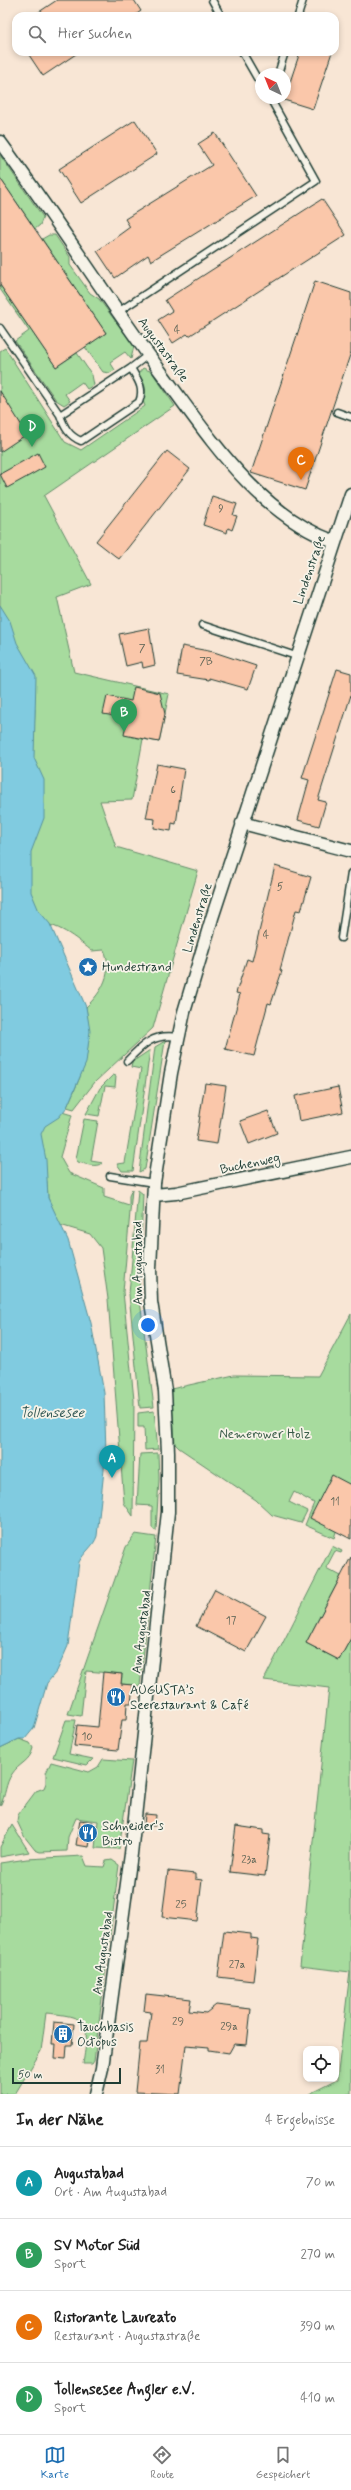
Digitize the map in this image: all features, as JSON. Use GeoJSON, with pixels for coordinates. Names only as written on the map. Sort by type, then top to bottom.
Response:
{"type":"FeatureCollection","features":[{"type":"Feature","properties":{"kind":"street","name":"Augustastraße"},"geometry":{"type":"LineString","coordinates":[[0,142],[148,355],[203,429],[268,501],[299,525],[335,542]]}},
{"type":"Feature","properties":{"kind":"street","name":"Lindenstraße"},"geometry":{"type":"LineString","coordinates":[[154,1189],[178,1037],[210,925],[242,823],[296,656],[351,494]]}},
{"type":"Feature","properties":{"kind":"street"},"geometry":{"type":"LineString","coordinates":[[242,823],[350,848]]}},
{"type":"Feature","properties":{"kind":"street","name":"Buchenweg"},"geometry":{"type":"LineString","coordinates":[[154,1189],[176,1193],[351,1157]]}},
{"type":"Feature","properties":{"kind":"street","name":"Am Augustabad"},"geometry":{"type":"LineString","coordinates":[[96,2094],[102,2068],[131,1854],[168,1512],[168,1452],[165,1391],[151,1302],[154,1189]]}},
{"type":"Feature","properties":{"kind":"lane"},"geometry":{"type":"LineString","coordinates":[[212,0],[219,12]]}},
{"type":"Feature","properties":{"kind":"lane"},"geometry":{"type":"LineString","coordinates":[[299,12],[303,0]]}},
{"type":"Feature","properties":{"kind":"lane"},"geometry":{"type":"LineString","coordinates":[[244,56],[255,75]]}},
{"type":"Feature","properties":{"kind":"lane"},"geometry":{"type":"LineString","coordinates":[[280,68],[284,56]]}},
{"type":"Feature","properties":{"kind":"lane"},"geometry":{"type":"LineString","coordinates":[[118,312],[316,181],[272,104]]}},
{"type":"Feature","properties":{"kind":"lane"},"geometry":{"type":"LineString","coordinates":[[0,328],[60,415],[73,438],[81,441],[139,402],[142,394],[141,385],[131,368]]}},
{"type":"Feature","properties":{"kind":"lane"},"geometry":{"type":"LineString","coordinates":[[60,415],[148,355]]}},
{"type":"Feature","properties":{"kind":"lane"},"geometry":{"type":"LineString","coordinates":[[336,412],[351,417]]}},
{"type":"Feature","properties":{"kind":"lane"},"geometry":{"type":"LineString","coordinates":[[202,625],[296,656]]}},
{"type":"Feature","properties":{"kind":"lane"},"geometry":{"type":"LineString","coordinates":[[341,938],[351,873]]}},
{"type":"Feature","properties":{"kind":"lane"},"geometry":{"type":"LineString","coordinates":[[127,1061],[155,1037],[162,1035],[178,1037]]}},
{"type":"Feature","properties":{"kind":"lane"},"geometry":{"type":"LineString","coordinates":[[110,1176],[154,1189]]}},
{"type":"Feature","properties":{"kind":"green space"},"geometry":{"type":"Polygon","coordinates":[[[0,155],[43,217],[40,225],[35,229],[0,178],[0,155]]]}},
{"type":"Feature","properties":{"kind":"green space"},"geometry":{"type":"Polygon","coordinates":[[[49,235],[55,235],[70,257],[70,265],[90,293],[99,299],[134,346],[131,359],[125,352],[110,362],[115,370],[110,373],[103,372],[85,347],[106,333],[42,239],[49,235]]]}},
{"type":"Feature","properties":{"kind":"green space"},"geometry":{"type":"Polygon","coordinates":[[[0,285],[56,367],[77,353],[92,375],[94,385],[87,389],[82,382],[65,394],[70,401],[64,405],[56,400],[15,341],[29,331],[0,289],[0,285]]]}},
{"type":"Feature","properties":{"kind":"green space"},"geometry":{"type":"Polygon","coordinates":[[[5,348],[65,442],[81,450],[145,406],[143,401],[145,387],[138,374],[143,368],[152,372],[175,406],[44,496],[91,584],[57,597],[74,672],[169,694],[159,742],[143,739],[132,800],[100,801],[116,847],[198,871],[153,1028],[95,1082],[74,1109],[67,1107],[86,1059],[88,1048],[88,1022],[86,1007],[97,995],[105,981],[108,966],[104,950],[92,951],[76,938],[62,930],[47,924],[27,920],[35,709],[0,695],[0,351],[5,348]]]}},
{"type":"Feature","properties":{"kind":"green space"},"geometry":{"type":"Polygon","coordinates":[[[165,1041],[145,1169],[139,1172],[155,1047],[165,1041]]]}},
{"type":"Feature","properties":{"kind":"green space"},"geometry":{"type":"Polygon","coordinates":[[[150,1050],[133,1171],[122,1171],[117,1164],[125,1163],[141,1069],[131,1067],[132,1062],[150,1050]]]}},
{"type":"Feature","properties":{"kind":"green space"},"geometry":{"type":"Polygon","coordinates":[[[113,1075],[116,1076],[115,1087],[105,1086],[99,1116],[86,1114],[100,1088],[113,1075]]]}},
{"type":"Feature","properties":{"kind":"green space"},"geometry":{"type":"Polygon","coordinates":[[[42,1106],[72,1115],[60,1157],[69,1173],[104,1188],[104,1197],[129,1205],[129,1196],[132,1189],[123,1292],[134,1400],[133,1516],[124,1503],[108,1299],[101,1248],[90,1234],[60,1225],[48,1198],[47,1182],[24,1131],[42,1106]]]}},
{"type":"Feature","properties":{"kind":"green space"},"geometry":{"type":"Polygon","coordinates":[[[84,1119],[98,1121],[91,1161],[103,1163],[87,1165],[78,1162],[76,1159],[84,1119]]]}},
{"type":"Feature","properties":{"kind":"green space"},"geometry":{"type":"Polygon","coordinates":[[[138,1190],[143,1194],[139,1293],[154,1407],[140,1408],[129,1294],[138,1190]]]}},
{"type":"Feature","properties":{"kind":"green space","name":"Nemerower Holz"},"geometry":{"type":"Polygon","coordinates":[[[351,1314],[351,1485],[334,1538],[305,1525],[314,1503],[294,1492],[289,1502],[307,1511],[301,1523],[272,1515],[256,1500],[179,1448],[175,1444],[171,1389],[234,1375],[318,1376],[351,1314]]]}},
{"type":"Feature","properties":{"kind":"green space"},"geometry":{"type":"Polygon","coordinates":[[[154,1411],[158,1449],[145,1450],[144,1427],[138,1427],[138,1413],[154,1411]]]}},
{"type":"Feature","properties":{"kind":"green space"},"geometry":{"type":"Polygon","coordinates":[[[158,1453],[159,1479],[156,1531],[152,1528],[152,1506],[137,1505],[140,1454],[158,1453]]]}},
{"type":"Feature","properties":{"kind":"green space"},"geometry":{"type":"Polygon","coordinates":[[[135,1534],[156,1537],[140,1686],[121,1684],[122,1674],[86,1671],[81,1716],[68,1714],[126,1547],[135,1534]]]}},
{"type":"Feature","properties":{"kind":"green space"},"geometry":{"type":"Polygon","coordinates":[[[332,1546],[342,1551],[341,1553],[335,1551],[326,1568],[341,1576],[306,1643],[339,1660],[351,1638],[351,2094],[309,2094],[333,2082],[339,2082],[339,2063],[350,1972],[300,1966],[329,1688],[264,1680],[332,1546]]]}},
{"type":"Feature","properties":{"kind":"green space"},"geometry":{"type":"Polygon","coordinates":[[[66,1720],[76,1720],[69,1754],[93,1759],[87,1765],[53,1757],[66,1720]]]}},
{"type":"Feature","properties":{"kind":"green space"},"geometry":{"type":"Polygon","coordinates":[[[19,1739],[30,1743],[33,1748],[32,1753],[15,1770],[10,1778],[0,1806],[0,1748],[19,1739]]]}},
{"type":"Feature","properties":{"kind":"green space"},"geometry":{"type":"Polygon","coordinates":[[[103,1759],[132,1761],[119,1849],[95,1848],[98,1821],[76,1818],[68,1837],[67,1851],[40,1852],[35,1850],[24,1836],[17,1821],[18,1815],[36,1791],[44,1788],[46,1783],[46,1773],[51,1762],[89,1772],[98,1767],[103,1759]]]}},
{"type":"Feature","properties":{"kind":"green space"},"geometry":{"type":"Polygon","coordinates":[[[12,1825],[29,1852],[0,1857],[0,1847],[12,1825]]]}},
{"type":"Feature","properties":{"kind":"green space"},"geometry":{"type":"Polygon","coordinates":[[[83,1856],[87,1866],[104,1867],[106,1861],[112,1860],[119,1865],[94,2061],[92,2064],[83,2064],[86,2031],[80,2020],[72,2017],[46,2013],[41,2051],[15,2094],[0,2094],[0,1863],[27,1859],[83,1856]]]}},
{"type":"Feature","properties":{"kind":"water","name":"Tollensesee"},"geometry":{"type":"Polygon","coordinates":[[[0,605],[10,621],[17,643],[36,676],[34,758],[44,780],[44,818],[31,852],[31,892],[39,911],[50,924],[86,1007],[90,1031],[86,1063],[67,1107],[59,1117],[45,1126],[41,1134],[46,1160],[48,1198],[68,1240],[91,1323],[104,1393],[106,1451],[97,1536],[94,1543],[79,1562],[68,1646],[57,1671],[47,1683],[34,1728],[25,1739],[19,1739],[0,1748],[0,605]]]}},
{"type":"Feature","properties":{"kind":"building"},"geometry":{"type":"Polygon","coordinates":[[[57,0],[134,0],[141,11],[140,12],[39,12],[57,0]]]}},
{"type":"Feature","properties":{"kind":"building"},"geometry":{"type":"Polygon","coordinates":[[[30,56],[73,56],[43,76],[30,56]]]}},
{"type":"Feature","properties":{"kind":"building"},"geometry":{"type":"Polygon","coordinates":[[[299,56],[331,56],[313,109],[291,102],[291,79],[299,56]]]}},
{"type":"Feature","properties":{"kind":"building"},"geometry":{"type":"Polygon","coordinates":[[[135,120],[157,154],[81,203],[59,169],[135,120]]]}},
{"type":"Feature","properties":{"kind":"building"},"geometry":{"type":"Polygon","coordinates":[[[215,133],[256,196],[151,261],[148,255],[115,278],[97,251],[130,227],[125,219],[212,165],[198,144],[215,133]]]}},
{"type":"Feature","properties":{"kind":"building"},"geometry":{"type":"Polygon","coordinates":[[[0,178],[106,333],[56,367],[0,285],[0,178]]]}},
{"type":"Feature","properties":{"kind":"building"},"geometry":{"type":"Polygon","coordinates":[[[322,199],[346,235],[189,336],[187,334],[173,343],[158,320],[172,311],[165,300],[322,199]]]}},
{"type":"Feature","properties":{"kind":"building"},"geometry":{"type":"Polygon","coordinates":[[[315,281],[351,293],[351,352],[305,490],[251,473],[315,281]]]}},
{"type":"Feature","properties":{"kind":"building"},"geometry":{"type":"Polygon","coordinates":[[[0,391],[27,434],[0,452],[0,391]]]}},
{"type":"Feature","properties":{"kind":"building"},"geometry":{"type":"Polygon","coordinates":[[[167,451],[190,469],[119,559],[96,541],[167,451]]]}},
{"type":"Feature","properties":{"kind":"building"},"geometry":{"type":"Polygon","coordinates":[[[38,453],[45,467],[7,488],[0,474],[38,453]]]}},
{"type":"Feature","properties":{"kind":"building"},"geometry":{"type":"Polygon","coordinates":[[[212,496],[237,504],[233,515],[237,516],[232,530],[228,528],[227,533],[203,525],[212,496]]]}},
{"type":"Feature","properties":{"kind":"building"},"geometry":{"type":"Polygon","coordinates":[[[149,628],[155,665],[143,668],[142,662],[126,666],[119,634],[149,628]]]}},
{"type":"Feature","properties":{"kind":"building"},"geometry":{"type":"Polygon","coordinates":[[[182,646],[214,652],[256,666],[248,689],[209,678],[209,680],[177,675],[182,646]]]}},
{"type":"Feature","properties":{"kind":"building"},"geometry":{"type":"Polygon","coordinates":[[[337,669],[351,673],[351,695],[318,800],[326,802],[319,826],[298,820],[309,780],[302,778],[337,669]]]}},
{"type":"Feature","properties":{"kind":"building"},"geometry":{"type":"Polygon","coordinates":[[[134,687],[160,693],[165,714],[159,742],[124,735],[127,718],[103,714],[107,696],[131,701],[134,687]]]}},
{"type":"Feature","properties":{"kind":"building"},"geometry":{"type":"Polygon","coordinates":[[[157,764],[184,769],[176,824],[172,823],[171,831],[154,828],[155,819],[146,818],[157,764]]]}},
{"type":"Feature","properties":{"kind":"building"},"geometry":{"type":"Polygon","coordinates":[[[275,866],[311,877],[301,911],[296,910],[280,970],[282,971],[271,1004],[268,1003],[254,1056],[225,1049],[240,994],[236,993],[247,959],[252,961],[275,866]]]}},
{"type":"Feature","properties":{"kind":"building"},"geometry":{"type":"Polygon","coordinates":[[[205,1083],[226,1086],[217,1144],[196,1141],[205,1083]]]}},
{"type":"Feature","properties":{"kind":"building"},"geometry":{"type":"Polygon","coordinates":[[[338,1087],[343,1112],[299,1121],[295,1096],[338,1087]]]}},
{"type":"Feature","properties":{"kind":"building"},"geometry":{"type":"Polygon","coordinates":[[[268,1111],[277,1133],[249,1144],[240,1121],[268,1111]]]}},
{"type":"Feature","properties":{"kind":"building"},"geometry":{"type":"Polygon","coordinates":[[[332,1475],[351,1485],[351,1539],[310,1518],[332,1475]]]}},
{"type":"Feature","properties":{"kind":"building"},"geometry":{"type":"Polygon","coordinates":[[[351,1557],[351,1638],[339,1660],[306,1643],[351,1557]]]}},
{"type":"Feature","properties":{"kind":"building"},"geometry":{"type":"Polygon","coordinates":[[[215,1589],[266,1616],[246,1652],[196,1626],[215,1589]]]}},
{"type":"Feature","properties":{"kind":"building"},"geometry":{"type":"Polygon","coordinates":[[[103,1672],[122,1674],[121,1684],[133,1685],[131,1703],[127,1703],[126,1720],[122,1720],[118,1750],[74,1746],[77,1725],[98,1727],[103,1672]]]}},
{"type":"Feature","properties":{"kind":"building"},"geometry":{"type":"Polygon","coordinates":[[[145,1814],[156,1815],[155,1826],[144,1825],[145,1814]]]}},
{"type":"Feature","properties":{"kind":"building","name":"Schneider's Bistro"},"geometry":{"type":"Polygon","coordinates":[[[80,1820],[93,1822],[89,1847],[76,1845],[80,1820]]]}},
{"type":"Feature","properties":{"kind":"building"},"geometry":{"type":"Polygon","coordinates":[[[236,1826],[263,1830],[263,1834],[270,1835],[265,1876],[230,1872],[236,1826]]]}},
{"type":"Feature","properties":{"kind":"building"},"geometry":{"type":"Polygon","coordinates":[[[168,1871],[195,1874],[195,1879],[202,1880],[197,1921],[162,1917],[168,1871]]]}},
{"type":"Feature","properties":{"kind":"building"},"geometry":{"type":"Polygon","coordinates":[[[224,1931],[251,1934],[251,1938],[258,1939],[253,1981],[218,1977],[224,1931]]]}},
{"type":"Feature","properties":{"kind":"building"},"geometry":{"type":"Polygon","coordinates":[[[146,1994],[191,1999],[189,2011],[206,2013],[216,2005],[251,2009],[247,2045],[234,2044],[229,2053],[209,2050],[209,2047],[186,2045],[180,2094],[135,2092],[140,2043],[147,2043],[151,2012],[144,2011],[146,1994]]]}},
{"type":"Feature","properties":{"kind":"building","name":"Tauchbasis Octopus"},"geometry":{"type":"Polygon","coordinates":[[[54,2022],[74,2024],[72,2045],[67,2045],[66,2059],[55,2058],[56,2044],[52,2044],[54,2022]]]}},
{"type":"Feature","properties":{"kind":"place","name":"Tollensesee Angler e.V."},"geometry":{"type":"Point","coordinates":[32,447]}},
{"type":"Feature","properties":{"kind":"place","name":"Ristorante Laureato"},"geometry":{"type":"Point","coordinates":[301,480]}},
{"type":"Feature","properties":{"kind":"place","name":"SV Motor Süd"},"geometry":{"type":"Point","coordinates":[124,732]}},
{"type":"Feature","properties":{"kind":"place","name":"Hundestrand"},"geometry":{"type":"Point","coordinates":[88,967]}},
{"type":"Feature","properties":{"kind":"place","name":"Augustabad"},"geometry":{"type":"Point","coordinates":[112,1478]}},
{"type":"Feature","properties":{"kind":"place","name":"AUGUSTA’s Seerestaurant & Café"},"geometry":{"type":"Point","coordinates":[116,1697]}},
{"type":"Feature","properties":{"kind":"place","name":"Schneider's Bistro"},"geometry":{"type":"Point","coordinates":[88,1833]}},
{"type":"Feature","properties":{"kind":"place","name":"Tauchbasis Octopus"},"geometry":{"type":"Point","coordinates":[63,2034]}}]}
